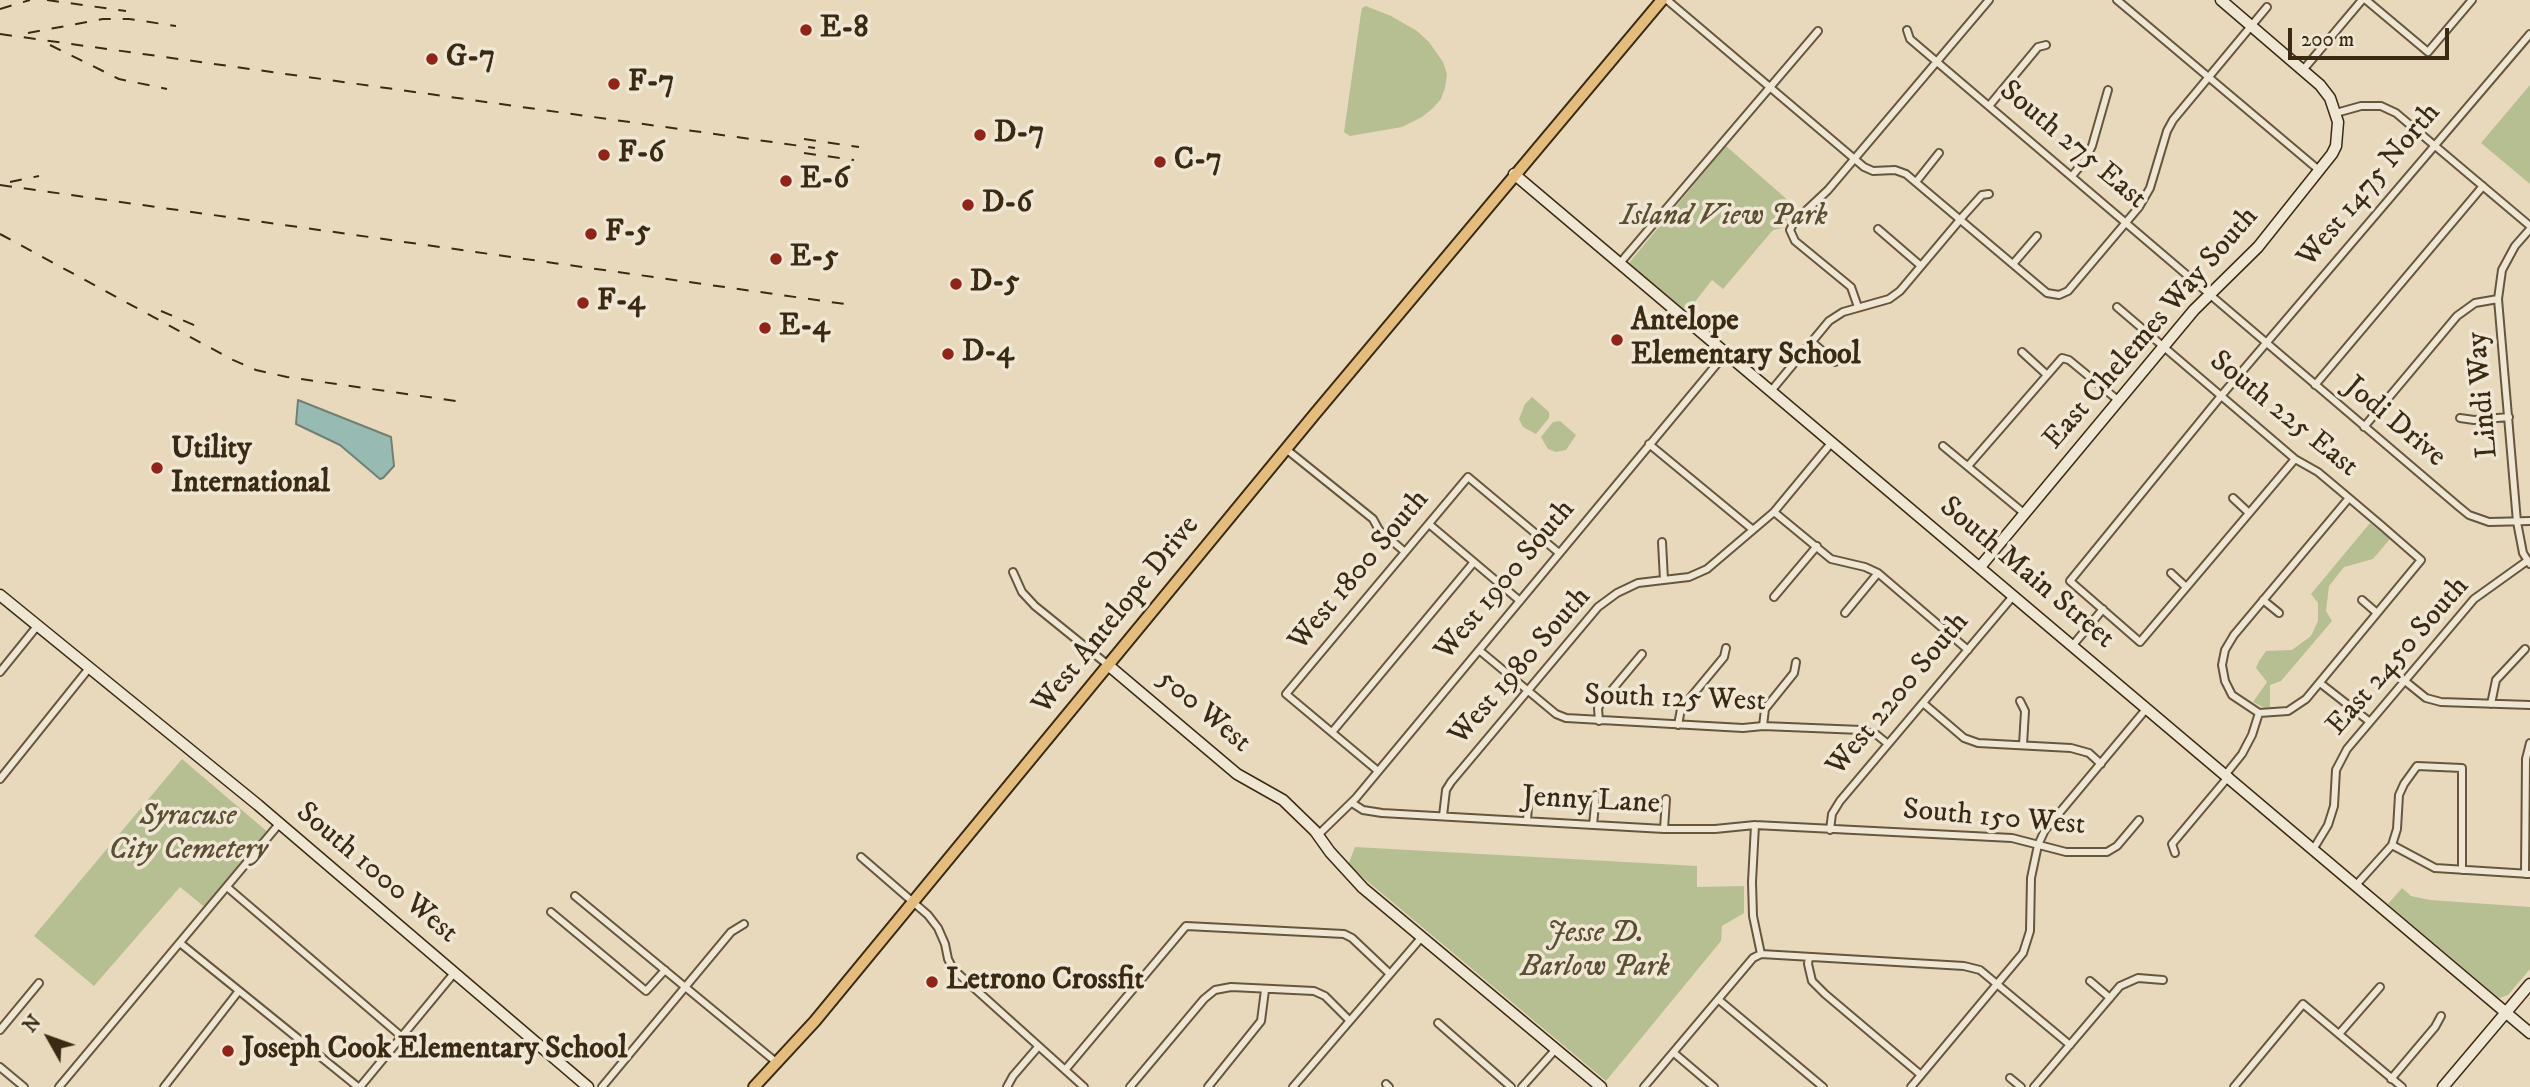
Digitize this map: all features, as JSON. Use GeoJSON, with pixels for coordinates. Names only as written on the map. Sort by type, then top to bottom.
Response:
{"type":"FeatureCollection","features":[{"type":"Feature","properties":{"kind":"main road","name":"West Antelope Drive"},"geometry":{"type":"LineString","coordinates":[[754,1087],[815,1021],[1514,174],[1664,0]]}},
{"type":"Feature","properties":{"kind":"street"},"geometry":{"type":"LineString","coordinates":[[1664,0],[1864,167],[1873,171],[1895,170],[1906,174],[2047,293],[2059,295],[2068,291],[2126,222],[2150,188],[2167,131],[2173,120],[2267,7]]}},
{"type":"Feature","properties":{"kind":"street"},"geometry":{"type":"LineString","coordinates":[[1858,307],[1851,287],[1795,240],[1790,230],[1794,222],[1828,190],[1989,0]]}},
{"type":"Feature","properties":{"kind":"street"},"geometry":{"type":"LineString","coordinates":[[2117,0],[2320,171]]}},
{"type":"Feature","properties":{"kind":"street"},"geometry":{"type":"LineString","coordinates":[[2221,0],[2325,91],[2336,113],[2361,106],[2381,106],[2396,113],[2530,228]]}},
{"type":"Feature","properties":{"kind":"street"},"geometry":{"type":"LineString","coordinates":[[2303,70],[2364,0],[2428,52],[2472,0]]}},
{"type":"Feature","properties":{"kind":"street","name":"South 275 East"},"geometry":{"type":"LineString","coordinates":[[1907,30],[1910,38],[2211,294],[2243,325]]}},
{"type":"Feature","properties":{"kind":"street"},"geometry":{"type":"LineString","coordinates":[[1620,263],[1818,31]]}},
{"type":"Feature","properties":{"kind":"street","name":"West 1475 North"},"geometry":{"type":"LineString","coordinates":[[2103,609],[2070,581],[2221,397],[2530,34]]}},
{"type":"Feature","properties":{"kind":"street"},"geometry":{"type":"LineString","coordinates":[[1989,106],[2038,47],[2046,45]]}},
{"type":"Feature","properties":{"kind":"street"},"geometry":{"type":"LineString","coordinates":[[2072,176],[2092,146],[2108,90]]}},
{"type":"Feature","properties":{"kind":"street","name":"East Chelemes Way South"},"geometry":{"type":"LineString","coordinates":[[1980,567],[2194,310],[2258,247],[2320,171],[2336,146],[2336,113]]}},
{"type":"Feature","properties":{"kind":"street"},"geometry":{"type":"LineString","coordinates":[[1916,182],[1939,153]]}},
{"type":"Feature","properties":{"kind":"street","name":"South Main Street"},"geometry":{"type":"LineString","coordinates":[[1514,174],[2530,1033]]}},
{"type":"Feature","properties":{"kind":"street"},"geometry":{"type":"LineString","coordinates":[[2315,385],[2483,186]]}},
{"type":"Feature","properties":{"kind":"street"},"geometry":{"type":"LineString","coordinates":[[1771,391],[1836,316],[1889,299],[1900,291],[1982,195],[1989,194]]}},
{"type":"Feature","properties":{"kind":"street","name":"Lindi Way"},"geometry":{"type":"LineString","coordinates":[[2529,563],[2523,553],[2517,522],[2498,299],[2502,270],[2515,246],[2530,228]]}},
{"type":"Feature","properties":{"kind":"street"},"geometry":{"type":"LineString","coordinates":[[1878,229],[1921,266]]}},
{"type":"Feature","properties":{"kind":"street"},"geometry":{"type":"LineString","coordinates":[[2013,264],[2037,236]]}},
{"type":"Feature","properties":{"kind":"street"},"geometry":{"type":"LineString","coordinates":[[2364,427],[2457,316],[2475,303],[2498,299]]}},
{"type":"Feature","properties":{"kind":"street","name":"South 225 East"},"geometry":{"type":"LineString","coordinates":[[2117,307],[2221,397],[2295,458],[2318,472],[2421,559],[2377,613]]}},
{"type":"Feature","properties":{"kind":"street","name":"Jodi Drive"},"geometry":{"type":"LineString","coordinates":[[2243,325],[2469,515],[2489,522],[2530,520]]}},
{"type":"Feature","properties":{"kind":"street"},"geometry":{"type":"LineString","coordinates":[[1811,342],[1835,362]]}},
{"type":"Feature","properties":{"kind":"street","name":"West 1900 South"},"geometry":{"type":"LineString","coordinates":[[1318,835],[1352,803],[1726,352]]}},
{"type":"Feature","properties":{"kind":"street"},"geometry":{"type":"LineString","coordinates":[[2022,352],[2046,374]]}},
{"type":"Feature","properties":{"kind":"street"},"geometry":{"type":"LineString","coordinates":[[1968,466],[2062,358],[2069,360],[2119,401]]}},
{"type":"Feature","properties":{"kind":"street"},"geometry":{"type":"LineString","coordinates":[[2460,418],[2474,420],[2509,417]]}},
{"type":"Feature","properties":{"kind":"street","name":"West 1980 South"},"geometry":{"type":"LineString","coordinates":[[1443,816],[1446,790],[1451,782],[1598,607],[1617,593],[1638,583],[1689,577],[1707,569],[1774,512],[1832,442]]}},
{"type":"Feature","properties":{"kind":"street"},"geometry":{"type":"LineString","coordinates":[[1650,444],[1752,529]]}},
{"type":"Feature","properties":{"kind":"street"},"geometry":{"type":"LineString","coordinates":[[1943,446],[2025,514]]}},
{"type":"Feature","properties":{"kind":"street"},"geometry":{"type":"LineString","coordinates":[[1286,449],[1373,519],[1379,530],[1405,552]]}},
{"type":"Feature","properties":{"kind":"street"},"geometry":{"type":"LineString","coordinates":[[2073,645],[2103,609],[2140,642],[2295,458]]}},
{"type":"Feature","properties":{"kind":"street","name":"West 1800 South"},"geometry":{"type":"LineString","coordinates":[[1333,731],[1286,694],[1468,477],[1559,553]]}},
{"type":"Feature","properties":{"kind":"street"},"geometry":{"type":"LineString","coordinates":[[2233,498],[2249,513]]}},
{"type":"Feature","properties":{"kind":"street"},"geometry":{"type":"LineString","coordinates":[[2349,498],[2234,635],[2225,650],[2222,665],[2225,681],[2232,695],[2259,713],[2288,712],[2306,699],[2377,613],[2362,600]]}},
{"type":"Feature","properties":{"kind":"street"},"geometry":{"type":"LineString","coordinates":[[1774,512],[1831,559],[1878,573],[1968,650]]}},
{"type":"Feature","properties":{"kind":"street"},"geometry":{"type":"LineString","coordinates":[[1429,524],[1520,601]]}},
{"type":"Feature","properties":{"kind":"street"},"geometry":{"type":"LineString","coordinates":[[1662,542],[1664,580]]}},
{"type":"Feature","properties":{"kind":"street"},"geometry":{"type":"LineString","coordinates":[[1774,597],[1817,547]]}},
{"type":"Feature","properties":{"kind":"street"},"geometry":{"type":"LineString","coordinates":[[1378,771],[1333,731],[1474,562]]}},
{"type":"Feature","properties":{"kind":"street","name":"East 2450 South"},"geometry":{"type":"LineString","coordinates":[[2314,848],[2328,825],[2334,806],[2334,783],[2341,759],[2474,598],[2529,563]]}},
{"type":"Feature","properties":{"kind":"street","name":"500 West"},"geometry":{"type":"LineString","coordinates":[[1013,572],[1022,592],[1035,606],[1237,774],[1283,800],[1318,835],[1363,888],[1601,1087]]}},
{"type":"Feature","properties":{"kind":"street"},"geometry":{"type":"LineString","coordinates":[[1845,613],[1878,573]]}},
{"type":"Feature","properties":{"kind":"street"},"geometry":{"type":"LineString","coordinates":[[2171,573],[2186,587]]}},
{"type":"Feature","properties":{"kind":"street","name":"South 1000 West"},"geometry":{"type":"LineString","coordinates":[[0,595],[279,824],[588,1087]]}},
{"type":"Feature","properties":{"kind":"street","name":"West 2200 South"},"geometry":{"type":"LineString","coordinates":[[1830,830],[1832,814],[1840,801],[2014,595]]}},
{"type":"Feature","properties":{"kind":"street"},"geometry":{"type":"LineString","coordinates":[[2263,600],[2279,613]]}},
{"type":"Feature","properties":{"kind":"street"},"geometry":{"type":"LineString","coordinates":[[0,672],[38,624]]}},
{"type":"Feature","properties":{"kind":"street"},"geometry":{"type":"LineString","coordinates":[[1678,725],[1681,709],[1724,657],[1726,648]]}},
{"type":"Feature","properties":{"kind":"street"},"geometry":{"type":"LineString","coordinates":[[2491,704],[2496,680],[2525,649]]}},
{"type":"Feature","properties":{"kind":"street","name":"South 125 West"},"geometry":{"type":"LineString","coordinates":[[1479,650],[1556,714],[1566,718],[1743,728],[1763,726],[1861,730],[1877,735],[1888,744]]}},
{"type":"Feature","properties":{"kind":"street"},"geometry":{"type":"LineString","coordinates":[[1599,721],[1598,708],[1601,702],[1642,654]]}},
{"type":"Feature","properties":{"kind":"street"},"geometry":{"type":"LineString","coordinates":[[1763,726],[1765,709],[1794,673],[1796,662]]}},
{"type":"Feature","properties":{"kind":"street"},"geometry":{"type":"LineString","coordinates":[[0,779],[90,667]]}},
{"type":"Feature","properties":{"kind":"street"},"geometry":{"type":"LineString","coordinates":[[2405,681],[2426,698],[2434,700],[2530,705]]}},
{"type":"Feature","properties":{"kind":"street"},"geometry":{"type":"LineString","coordinates":[[2320,682],[2370,722]]}},
{"type":"Feature","properties":{"kind":"street"},"geometry":{"type":"LineString","coordinates":[[2020,701],[2025,711],[2024,745]]}},
{"type":"Feature","properties":{"kind":"street"},"geometry":{"type":"LineString","coordinates":[[1923,703],[1964,737],[1978,743],[2071,748],[2089,753],[2101,764]]}},
{"type":"Feature","properties":{"kind":"street"},"geometry":{"type":"LineString","coordinates":[[1911,1087],[2024,953],[2031,931],[2031,878],[2038,845],[2045,830],[2148,708]]}},
{"type":"Feature","properties":{"kind":"street"},"geometry":{"type":"LineString","coordinates":[[2175,853],[2172,844],[2242,754],[2259,713]]}},
{"type":"Feature","properties":{"kind":"street"},"geometry":{"type":"LineString","coordinates":[[2392,845],[2435,869],[2527,874],[2526,759],[2530,743]]}},
{"type":"Feature","properties":{"kind":"street"},"geometry":{"type":"LineString","coordinates":[[2357,884],[2392,845],[2397,829],[2399,795],[2417,766],[2462,768],[2462,870]]}},
{"type":"Feature","properties":{"kind":"street"},"geometry":{"type":"LineString","coordinates":[[1527,821],[1529,791]]}},
{"type":"Feature","properties":{"kind":"street"},"geometry":{"type":"LineString","coordinates":[[1593,825],[1595,795]]}},
{"type":"Feature","properties":{"kind":"street"},"geometry":{"type":"LineString","coordinates":[[1664,829],[1667,799]]}},
{"type":"Feature","properties":{"kind":"street","name":"Jenny Lane"},"geometry":{"type":"LineString","coordinates":[[1352,803],[1363,810],[1382,813],[1593,825],[1664,829],[1715,829],[1755,825],[1830,830]]}},
{"type":"Feature","properties":{"kind":"street","name":"South 150 West"},"geometry":{"type":"LineString","coordinates":[[1830,830],[2011,838],[2066,852],[2106,852],[2118,846],[2139,820]]}},
{"type":"Feature","properties":{"kind":"street"},"geometry":{"type":"LineString","coordinates":[[59,1087],[279,824]]}},
{"type":"Feature","properties":{"kind":"street"},"geometry":{"type":"LineString","coordinates":[[1755,825],[1753,916],[1761,954]]}},
{"type":"Feature","properties":{"kind":"street"},"geometry":{"type":"LineString","coordinates":[[861,857],[928,915],[938,928],[953,969],[1084,1087]]}},
{"type":"Feature","properties":{"kind":"street"},"geometry":{"type":"LineString","coordinates":[[228,887],[401,1036]]}},
{"type":"Feature","properties":{"kind":"street"},"geometry":{"type":"LineString","coordinates":[[575,896],[776,1062]]}},
{"type":"Feature","properties":{"kind":"street"},"geometry":{"type":"LineString","coordinates":[[551,912],[646,991],[665,970]]}},
{"type":"Feature","properties":{"kind":"street"},"geometry":{"type":"LineString","coordinates":[[602,1087],[731,932],[744,924]]}},
{"type":"Feature","properties":{"kind":"street"},"geometry":{"type":"LineString","coordinates":[[1065,1070],[1186,926],[1344,934],[1352,938],[1390,974]]}},
{"type":"Feature","properties":{"kind":"street"},"geometry":{"type":"LineString","coordinates":[[1293,1087],[1421,938]]}},
{"type":"Feature","properties":{"kind":"street"},"geometry":{"type":"LineString","coordinates":[[180,943],[359,1087],[455,972]]}},
{"type":"Feature","properties":{"kind":"street"},"geometry":{"type":"LineString","coordinates":[[1644,1087],[1753,958],[1761,954],[1964,966],[1980,970],[2070,1045]]}},
{"type":"Feature","properties":{"kind":"street"},"geometry":{"type":"LineString","coordinates":[[1809,957],[1812,981],[1921,1075]]}},
{"type":"Feature","properties":{"kind":"street"},"geometry":{"type":"LineString","coordinates":[[2034,1087],[2120,986],[2138,978],[2163,980]]}},
{"type":"Feature","properties":{"kind":"street"},"geometry":{"type":"LineString","coordinates":[[2090,981],[2110,998]]}},
{"type":"Feature","properties":{"kind":"street"},"geometry":{"type":"LineString","coordinates":[[0,1030],[38,983]]}},
{"type":"Feature","properties":{"kind":"street"},"geometry":{"type":"LineString","coordinates":[[2443,1087],[2530,984]]}},
{"type":"Feature","properties":{"kind":"street"},"geometry":{"type":"LineString","coordinates":[[2339,1034],[2380,987]]}},
{"type":"Feature","properties":{"kind":"street"},"geometry":{"type":"LineString","coordinates":[[1130,1087],[1204,999],[1215,990],[1231,988],[1319,993],[1349,1020]]}},
{"type":"Feature","properties":{"kind":"street"},"geometry":{"type":"LineString","coordinates":[[1208,1087],[1261,1021],[1265,990]]}},
{"type":"Feature","properties":{"kind":"street"},"geometry":{"type":"LineString","coordinates":[[164,1087],[239,992]]}},
{"type":"Feature","properties":{"kind":"street"},"geometry":{"type":"LineString","coordinates":[[1719,1000],[1823,1087]]}},
{"type":"Feature","properties":{"kind":"street"},"geometry":{"type":"LineString","coordinates":[[2234,1087],[2303,1004],[2402,1087]]}},
{"type":"Feature","properties":{"kind":"street"},"geometry":{"type":"LineString","coordinates":[[2391,1079],[2435,1027],[2441,1016]]}},
{"type":"Feature","properties":{"kind":"street"},"geometry":{"type":"LineString","coordinates":[[1438,1023],[1511,1087]]}},
{"type":"Feature","properties":{"kind":"street"},"geometry":{"type":"LineString","coordinates":[[1007,1087],[1038,1047]]}},
{"type":"Feature","properties":{"kind":"street"},"geometry":{"type":"LineString","coordinates":[[1522,1087],[1555,1050]]}},
{"type":"Feature","properties":{"kind":"street"},"geometry":{"type":"LineString","coordinates":[[1674,1053],[1714,1087]]}},
{"type":"Feature","properties":{"kind":"street"},"geometry":{"type":"LineString","coordinates":[[0,1067],[24,1087]]}},
{"type":"Feature","properties":{"kind":"street"},"geometry":{"type":"LineString","coordinates":[[2010,1078],[2021,1087]]}},
{"type":"Feature","properties":{"kind":"green space"},"geometry":{"type":"Polygon","coordinates":[[[1366,6],[1417,31],[1429,42],[1443,62],[1447,74],[1441,99],[1422,117],[1402,127],[1350,136],[1344,132],[1361,13],[1366,6]]]}},
{"type":"Feature","properties":{"kind":"green space"},"geometry":{"type":"Polygon","coordinates":[[[2530,85],[2530,184],[2481,143],[2530,85]]]}},
{"type":"Feature","properties":{"kind":"green space","name":"Island View Park"},"geometry":{"type":"Polygon","coordinates":[[[1726,146],[1798,209],[1787,219],[1783,228],[1773,230],[1723,289],[1712,280],[1687,312],[1629,263],[1726,146]]]}},
{"type":"Feature","properties":{"kind":"green space"},"geometry":{"type":"Polygon","coordinates":[[[1532,397],[1549,412],[1549,418],[1536,434],[1523,427],[1519,419],[1525,404],[1532,397]]]}},
{"type":"Feature","properties":{"kind":"green space"},"geometry":{"type":"Polygon","coordinates":[[[1560,421],[1576,435],[1566,450],[1556,452],[1548,449],[1541,437],[1553,422],[1560,421]]]}},
{"type":"Feature","properties":{"kind":"green space"},"geometry":{"type":"Polygon","coordinates":[[[2370,523],[2390,539],[2373,559],[2344,567],[2329,586],[2326,611],[2332,621],[2281,681],[2270,685],[2270,707],[2265,708],[2253,702],[2267,682],[2256,668],[2259,661],[2266,651],[2292,650],[2311,636],[2318,621],[2318,603],[2311,594],[2370,523]]]}},
{"type":"Feature","properties":{"kind":"green space","name":"Syracuse City Cemetery"},"geometry":{"type":"Polygon","coordinates":[[[182,759],[270,834],[207,909],[180,887],[94,986],[34,936],[182,759]]]}},
{"type":"Feature","properties":{"kind":"green space","name":"Jesse D. Barlow Park"},"geometry":{"type":"Polygon","coordinates":[[[1355,847],[1697,866],[1697,887],[1744,886],[1744,913],[1722,926],[1721,941],[1606,1081],[1348,865],[1355,847]]]}},
{"type":"Feature","properties":{"kind":"green space"},"geometry":{"type":"Polygon","coordinates":[[[2402,888],[2411,896],[2430,900],[2530,907],[2530,969],[2508,995],[2499,998],[2388,904],[2402,888]]]}},
{"type":"Feature","properties":{"kind":"water"},"geometry":{"type":"Polygon","coordinates":[[[298,400],[391,437],[394,466],[380,479],[340,445],[296,424],[298,400]]]}},
{"type":"Feature","properties":{"kind":"railway"},"geometry":{"type":"LineString","coordinates":[[0,9],[30,0]]}},
{"type":"Feature","properties":{"kind":"railway"},"geometry":{"type":"LineString","coordinates":[[47,0],[126,11]]}},
{"type":"Feature","properties":{"kind":"railway"},"geometry":{"type":"LineString","coordinates":[[28,33],[103,19],[129,19],[176,26]]}},
{"type":"Feature","properties":{"kind":"railway"},"geometry":{"type":"LineString","coordinates":[[0,34],[815,148]]}},
{"type":"Feature","properties":{"kind":"railway"},"geometry":{"type":"LineString","coordinates":[[50,45],[119,79],[167,89]]}},
{"type":"Feature","properties":{"kind":"railway"},"geometry":{"type":"LineString","coordinates":[[804,139],[859,147]]}},
{"type":"Feature","properties":{"kind":"railway"},"geometry":{"type":"LineString","coordinates":[[804,153],[854,160]]}},
{"type":"Feature","properties":{"kind":"railway"},"geometry":{"type":"LineString","coordinates":[[10,182],[39,176]]}},
{"type":"Feature","properties":{"kind":"railway"},"geometry":{"type":"LineString","coordinates":[[0,185],[852,305]]}},
{"type":"Feature","properties":{"kind":"railway"},"geometry":{"type":"LineString","coordinates":[[0,234],[256,370],[287,377],[456,401]]}},
{"type":"Feature","properties":{"kind":"railway"},"geometry":{"type":"LineString","coordinates":[[161,311],[201,328]]}},
{"type":"Feature","properties":{"kind":"place","name":"E-8"},"geometry":{"type":"Point","coordinates":[806,30]}},
{"type":"Feature","properties":{"kind":"place","name":"G-7"},"geometry":{"type":"Point","coordinates":[432,59]}},
{"type":"Feature","properties":{"kind":"place","name":"F-7"},"geometry":{"type":"Point","coordinates":[614,84]}},
{"type":"Feature","properties":{"kind":"place","name":"D-7"},"geometry":{"type":"Point","coordinates":[980,135]}},
{"type":"Feature","properties":{"kind":"place","name":"F-6"},"geometry":{"type":"Point","coordinates":[604,155]}},
{"type":"Feature","properties":{"kind":"place","name":"C-7"},"geometry":{"type":"Point","coordinates":[1160,162]}},
{"type":"Feature","properties":{"kind":"place","name":"E-6"},"geometry":{"type":"Point","coordinates":[786,181]}},
{"type":"Feature","properties":{"kind":"place","name":"D-6"},"geometry":{"type":"Point","coordinates":[968,205]}},
{"type":"Feature","properties":{"kind":"place","name":"F-5"},"geometry":{"type":"Point","coordinates":[591,234]}},
{"type":"Feature","properties":{"kind":"place","name":"E-5"},"geometry":{"type":"Point","coordinates":[776,259]}},
{"type":"Feature","properties":{"kind":"place","name":"D-5"},"geometry":{"type":"Point","coordinates":[956,284]}},
{"type":"Feature","properties":{"kind":"place","name":"F-4"},"geometry":{"type":"Point","coordinates":[583,303]}},
{"type":"Feature","properties":{"kind":"place","name":"E-4"},"geometry":{"type":"Point","coordinates":[765,328]}},
{"type":"Feature","properties":{"kind":"place","name":"Antelope Elementary School"},"geometry":{"type":"Point","coordinates":[1617,340]}},
{"type":"Feature","properties":{"kind":"place","name":"D-4"},"geometry":{"type":"Point","coordinates":[948,354]}},
{"type":"Feature","properties":{"kind":"place","name":"Utility International"},"geometry":{"type":"Point","coordinates":[157,468]}},
{"type":"Feature","properties":{"kind":"place","name":"Letrono Crossfit"},"geometry":{"type":"Point","coordinates":[932,982]}},
{"type":"Feature","properties":{"kind":"place","name":"Joseph Cook Elementary School"},"geometry":{"type":"Point","coordinates":[228,1051]}}]}
